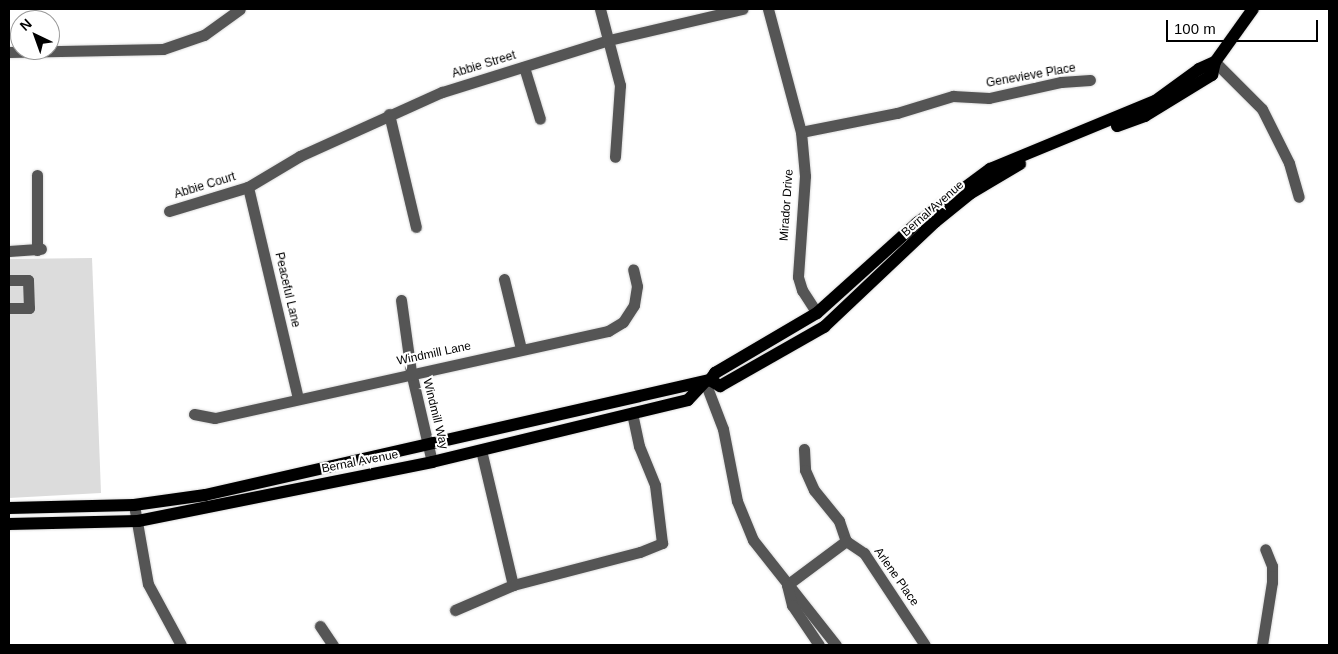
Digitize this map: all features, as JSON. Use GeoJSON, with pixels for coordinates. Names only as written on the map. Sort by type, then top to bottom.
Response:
{"type":"FeatureCollection","features":[{"type":"Feature","properties":{"kind":"main road","name":"Bernal Avenue"},"geometry":{"type":"LineString","coordinates":[[9,508],[134,505],[206,496],[707,381],[720,386],[824,327],[935,222],[971,192],[1051,149],[1145,116],[1212,75],[1216,62],[1253,9]]}},
{"type":"Feature","properties":{"kind":"main road","name":"Bernal Avenue"},"geometry":{"type":"LineString","coordinates":[[9,524],[138,521],[432,462],[688,400],[715,373],[818,313],[917,223],[990,169],[1155,102],[1199,69],[1216,62]]}},
{"type":"Feature","properties":{"kind":"street"},"geometry":{"type":"LineString","coordinates":[[9,52],[163,49],[204,35],[240,9]]}},
{"type":"Feature","properties":{"kind":"street"},"geometry":{"type":"LineString","coordinates":[[600,9],[620,85],[621,104],[615,157]]}},
{"type":"Feature","properties":{"kind":"street","name":"Abbie Street"},"geometry":{"type":"LineString","coordinates":[[248,188],[300,156],[389,114],[442,92],[524,68],[608,40],[742,9]]}},
{"type":"Feature","properties":{"kind":"street","name":"Mirador Drive"},"geometry":{"type":"LineString","coordinates":[[768,9],[802,132],[805,176],[798,277],[802,290],[818,313]]}},
{"type":"Feature","properties":{"kind":"street"},"geometry":{"type":"LineString","coordinates":[[1216,62],[1262,110],[1289,163],[1299,197]]}},
{"type":"Feature","properties":{"kind":"street"},"geometry":{"type":"LineString","coordinates":[[524,68],[540,119]]}},
{"type":"Feature","properties":{"kind":"street","name":"Genevieve Place"},"geometry":{"type":"LineString","coordinates":[[802,132],[897,114],[953,96],[989,98],[1061,82],[1090,80]]}},
{"type":"Feature","properties":{"kind":"street"},"geometry":{"type":"LineString","coordinates":[[389,114],[416,227]]}},
{"type":"Feature","properties":{"kind":"street"},"geometry":{"type":"LineString","coordinates":[[9,251],[39,249],[37,176]]}},
{"type":"Feature","properties":{"kind":"street","name":"Abbie Court"},"geometry":{"type":"LineString","coordinates":[[169,212],[248,188]]}},
{"type":"Feature","properties":{"kind":"street","name":"Peaceful Lane"},"geometry":{"type":"LineString","coordinates":[[248,188],[298,398]]}},
{"type":"Feature","properties":{"kind":"street","name":"Windmill Lane"},"geometry":{"type":"LineString","coordinates":[[194,414],[215,418],[411,372],[615,328],[634,305],[636,286],[633,269]]}},
{"type":"Feature","properties":{"kind":"street"},"geometry":{"type":"LineString","coordinates":[[504,279],[521,349]]}},
{"type":"Feature","properties":{"kind":"street"},"geometry":{"type":"LineString","coordinates":[[9,280],[28,280],[29,308],[9,308]]}},
{"type":"Feature","properties":{"kind":"street","name":"Windmill Way"},"geometry":{"type":"LineString","coordinates":[[401,300],[411,372],[432,462]]}},
{"type":"Feature","properties":{"kind":"street"},"geometry":{"type":"LineString","coordinates":[[707,381],[723,429],[744,520],[753,540],[836,645]]}},
{"type":"Feature","properties":{"kind":"street"},"geometry":{"type":"LineString","coordinates":[[455,610],[513,585],[640,552],[662,543],[655,485],[640,446],[632,414]]}},
{"type":"Feature","properties":{"kind":"street"},"geometry":{"type":"LineString","coordinates":[[787,585],[846,541],[839,521],[814,490],[805,470],[804,449]]}},
{"type":"Feature","properties":{"kind":"street"},"geometry":{"type":"LineString","coordinates":[[482,450],[513,585]]}},
{"type":"Feature","properties":{"kind":"street"},"geometry":{"type":"LineString","coordinates":[[134,505],[148,584],[181,645]]}},
{"type":"Feature","properties":{"kind":"street","name":"Arlene Place"},"geometry":{"type":"LineString","coordinates":[[846,541],[864,553],[926,645]]}},
{"type":"Feature","properties":{"kind":"street"},"geometry":{"type":"LineString","coordinates":[[1262,645],[1265,610],[1272,582],[1272,566],[1264,550]]}},
{"type":"Feature","properties":{"kind":"street"},"geometry":{"type":"LineString","coordinates":[[787,585],[792,605],[820,645]]}},
{"type":"Feature","properties":{"kind":"street"},"geometry":{"type":"LineString","coordinates":[[320,626],[333,645]]}},
{"type":"Feature","properties":{"kind":"shaded area"},"geometry":{"type":"Polygon","coordinates":[[[92,258],[101,493],[9,498],[9,259],[92,258]]]}}]}
